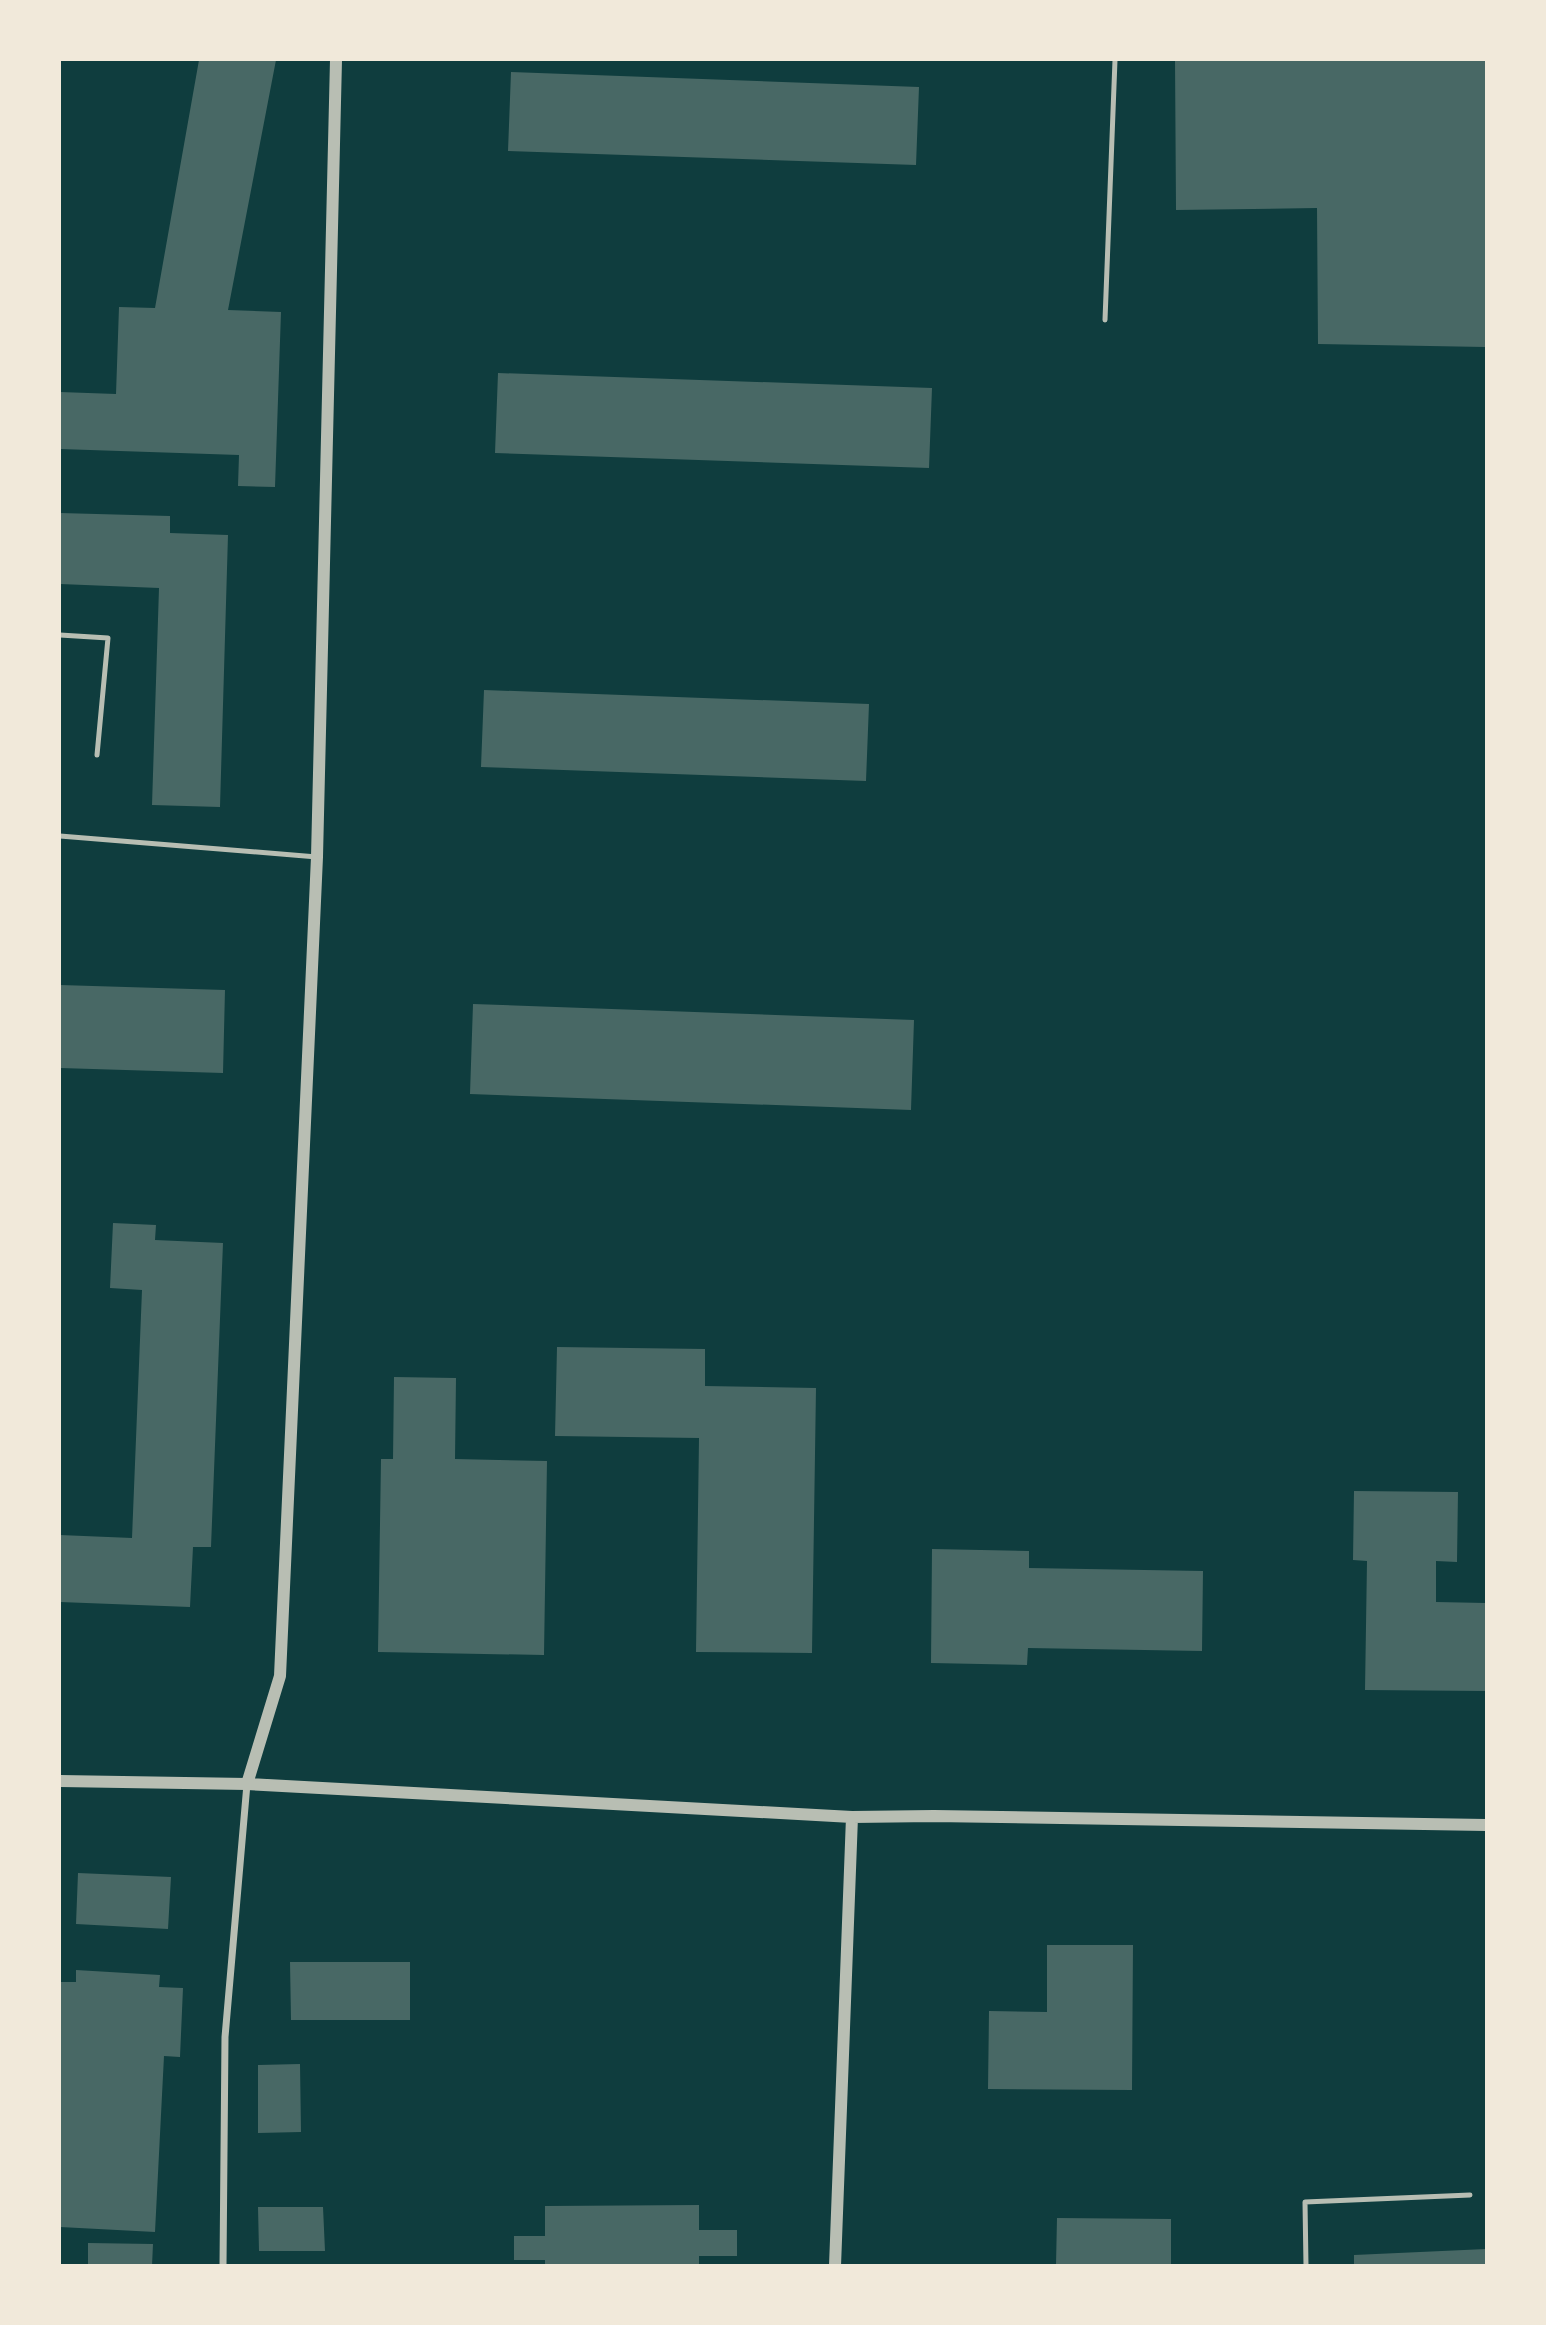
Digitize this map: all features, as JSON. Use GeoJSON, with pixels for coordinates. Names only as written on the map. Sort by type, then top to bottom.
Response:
{"type":"FeatureCollection","features":[{"type":"Feature","properties":{"kind":"street"},"geometry":{"type":"LineString","coordinates":[[223,2266],[225,2037],[247,1784],[280,1676],[317,857],[336,60]]}},
{"type":"Feature","properties":{"kind":"street"},"geometry":{"type":"LineString","coordinates":[[60,1782],[247,1784],[852,1817],[1486,1825]]}},
{"type":"Feature","properties":{"kind":"street"},"geometry":{"type":"LineString","coordinates":[[835,2266],[852,1817]]}},
{"type":"Feature","properties":{"kind":"lane"},"geometry":{"type":"LineString","coordinates":[[1105,320],[1115,60]]}},
{"type":"Feature","properties":{"kind":"lane"},"geometry":{"type":"LineString","coordinates":[[60,635],[108,638],[97,755]]}},
{"type":"Feature","properties":{"kind":"lane"},"geometry":{"type":"LineString","coordinates":[[60,836],[317,857]]}},
{"type":"Feature","properties":{"kind":"lane"},"geometry":{"type":"LineString","coordinates":[[1306,2266],[1305,2202],[1470,2195]]}},
{"type":"Feature","properties":{"kind":"building"},"geometry":{"type":"Polygon","coordinates":[[[199,60],[276,60],[228,310],[281,312],[275,487],[238,486],[239,455],[60,449],[60,392],[116,394],[119,307],[155,308],[199,60]]]}},
{"type":"Feature","properties":{"kind":"building"},"geometry":{"type":"Polygon","coordinates":[[[1175,60],[1486,60],[1485,347],[1318,344],[1317,208],[1176,210],[1175,60]]]}},
{"type":"Feature","properties":{"kind":"building"},"geometry":{"type":"Polygon","coordinates":[[[511,72],[919,87],[916,165],[508,151],[511,72]]]}},
{"type":"Feature","properties":{"kind":"building"},"geometry":{"type":"Polygon","coordinates":[[[498,373],[932,388],[929,468],[495,453],[498,373]]]}},
{"type":"Feature","properties":{"kind":"building"},"geometry":{"type":"Polygon","coordinates":[[[60,513],[170,516],[170,533],[228,535],[220,807],[152,805],[159,588],[60,584],[60,513]]]}},
{"type":"Feature","properties":{"kind":"building"},"geometry":{"type":"Polygon","coordinates":[[[484,690],[869,704],[866,781],[481,767],[484,690]]]}},
{"type":"Feature","properties":{"kind":"building"},"geometry":{"type":"Polygon","coordinates":[[[60,985],[225,990],[223,1073],[60,1068],[60,985]]]}},
{"type":"Feature","properties":{"kind":"building"},"geometry":{"type":"Polygon","coordinates":[[[473,1004],[914,1020],[911,1110],[470,1094],[473,1004]]]}},
{"type":"Feature","properties":{"kind":"building"},"geometry":{"type":"Polygon","coordinates":[[[113,1223],[156,1225],[155,1240],[223,1243],[211,1547],[193,1547],[190,1607],[60,1602],[60,1535],[132,1538],[142,1290],[110,1288],[113,1223]]]}},
{"type":"Feature","properties":{"kind":"building"},"geometry":{"type":"Polygon","coordinates":[[[557,1347],[705,1349],[705,1386],[816,1388],[812,1653],[696,1652],[699,1438],[555,1436],[557,1347]]]}},
{"type":"Feature","properties":{"kind":"building"},"geometry":{"type":"Polygon","coordinates":[[[394,1377],[456,1378],[455,1459],[547,1461],[544,1655],[378,1652],[381,1459],[393,1459],[394,1377]]]}},
{"type":"Feature","properties":{"kind":"building"},"geometry":{"type":"Polygon","coordinates":[[[1354,1491],[1458,1492],[1457,1562],[1436,1561],[1436,1602],[1486,1603],[1486,1691],[1365,1690],[1367,1561],[1353,1560],[1354,1491]]]}},
{"type":"Feature","properties":{"kind":"building"},"geometry":{"type":"Polygon","coordinates":[[[932,1549],[1029,1551],[1029,1568],[1203,1571],[1202,1651],[1028,1648],[1027,1665],[931,1663],[932,1549]]]}},
{"type":"Feature","properties":{"kind":"building"},"geometry":{"type":"Polygon","coordinates":[[[78,1873],[171,1877],[168,1929],[76,1924],[78,1873]]]}},
{"type":"Feature","properties":{"kind":"building"},"geometry":{"type":"Polygon","coordinates":[[[1047,1945],[1133,1945],[1132,2090],[988,2089],[989,2011],[1047,2012],[1047,1945]]]}},
{"type":"Feature","properties":{"kind":"building"},"geometry":{"type":"Polygon","coordinates":[[[290,1962],[410,1962],[410,2020],[291,2020],[290,1962]]]}},
{"type":"Feature","properties":{"kind":"building"},"geometry":{"type":"Polygon","coordinates":[[[76,1970],[160,1975],[159,1987],[183,1988],[180,2057],[164,2056],[155,2232],[60,2227],[60,1982],[76,1982],[76,1970]]]}},
{"type":"Feature","properties":{"kind":"building"},"geometry":{"type":"Polygon","coordinates":[[[300,2064],[301,2132],[258,2133],[258,2065],[300,2064]]]}},
{"type":"Feature","properties":{"kind":"building"},"geometry":{"type":"Polygon","coordinates":[[[699,2205],[699,2230],[737,2230],[737,2256],[699,2256],[699,2266],[545,2266],[545,2260],[514,2260],[514,2236],[545,2236],[545,2206],[699,2205]]]}},
{"type":"Feature","properties":{"kind":"building"},"geometry":{"type":"Polygon","coordinates":[[[258,2207],[323,2207],[325,2251],[259,2251],[258,2207]]]}},
{"type":"Feature","properties":{"kind":"building"},"geometry":{"type":"Polygon","coordinates":[[[1057,2218],[1171,2219],[1171,2266],[1056,2265],[1057,2218]]]}},
{"type":"Feature","properties":{"kind":"building"},"geometry":{"type":"Polygon","coordinates":[[[88,2243],[153,2244],[152,2266],[88,2266],[88,2243]]]}},
{"type":"Feature","properties":{"kind":"building"},"geometry":{"type":"Polygon","coordinates":[[[1486,2249],[1486,2266],[1354,2266],[1354,2255],[1486,2249]]]}}]}
